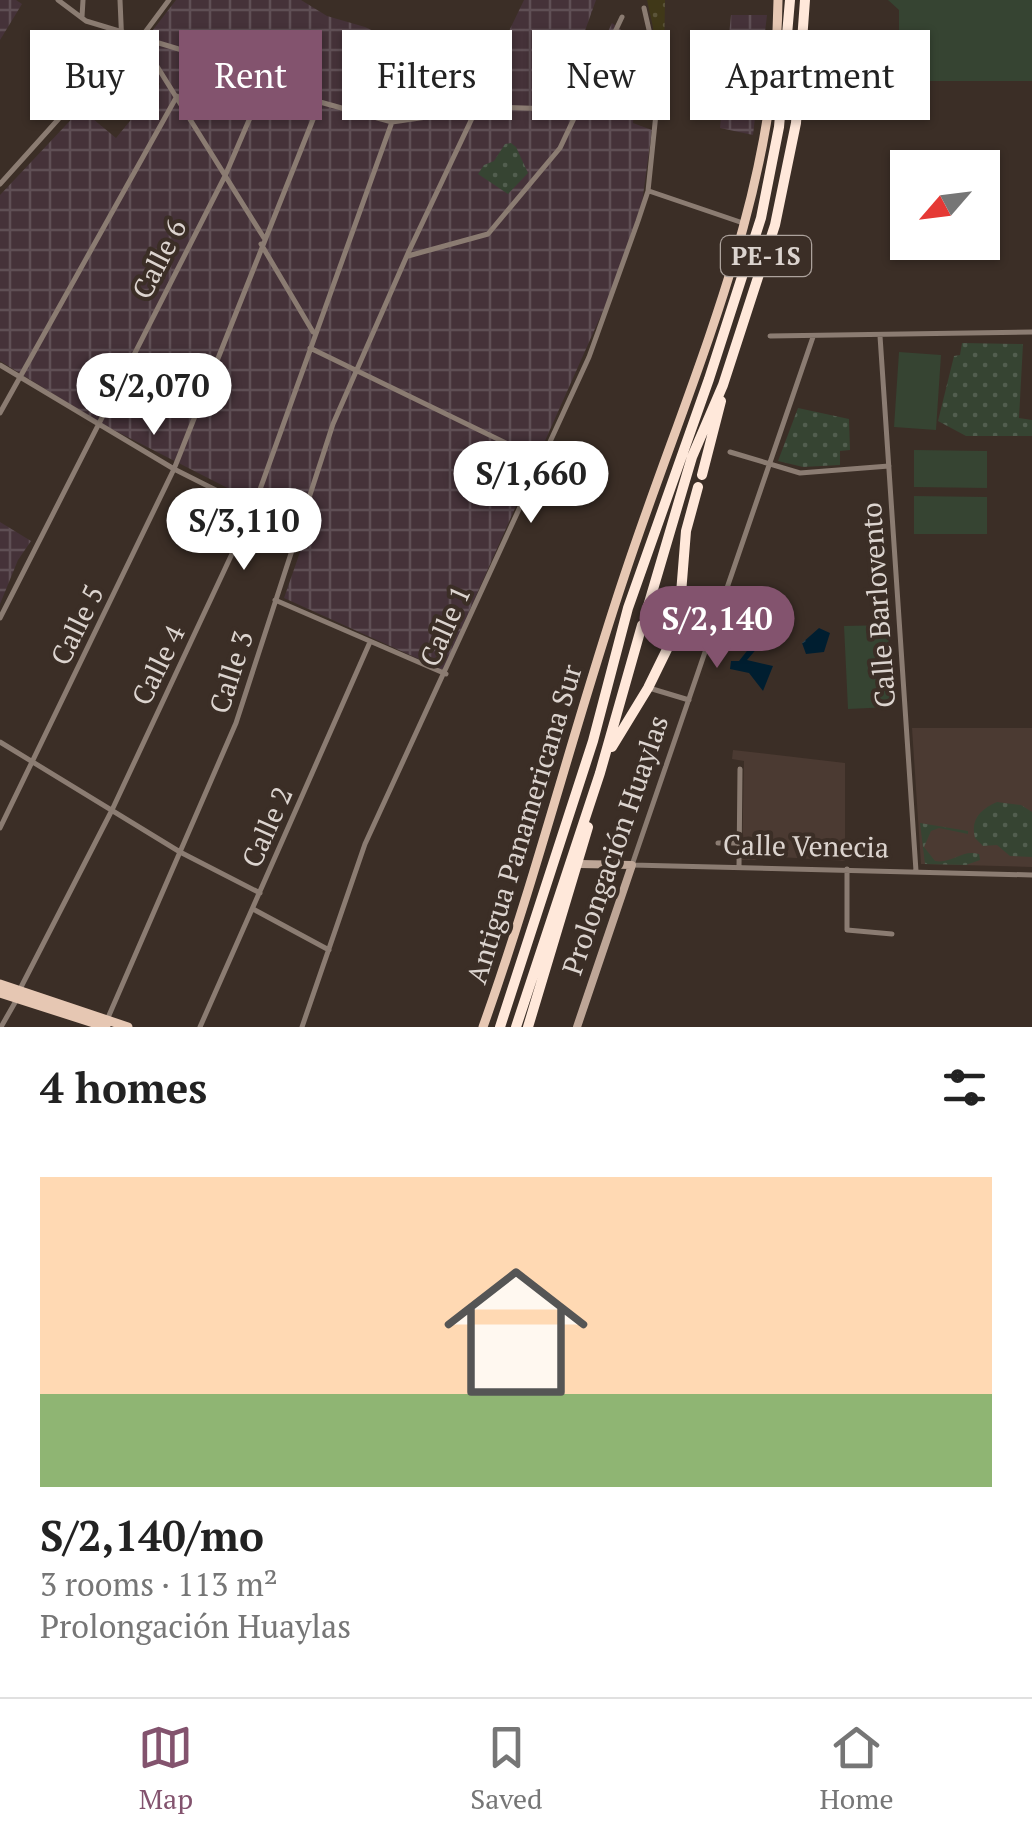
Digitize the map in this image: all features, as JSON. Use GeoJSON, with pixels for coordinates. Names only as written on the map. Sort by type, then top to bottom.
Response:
{"type":"FeatureCollection","features":[{"type":"Feature","properties":{"kind":"highway","name":"PE-1S"},"geometry":{"type":"LineString","coordinates":[[500,1027],[592,741],[628,608],[709,379],[760,218],[779,127],[790,0]]}},
{"type":"Feature","properties":{"kind":"highway","name":"PE-1S"},"geometry":{"type":"LineString","coordinates":[[516,1027],[600,773],[692,457],[723,385],[764,265],[796,123],[805,0]]}},
{"type":"Feature","properties":{"kind":"highway","name":"PE-1S"},"geometry":{"type":"LineString","coordinates":[[604,760],[648,688],[674,635],[686,531],[723,385]]}},
{"type":"Feature","properties":{"kind":"highway"},"geometry":{"type":"LineString","coordinates":[[528,1027],[580,864],[600,773]]}},
{"type":"Feature","properties":{"kind":"main road","name":"Antigua Panamericana Sur"},"geometry":{"type":"LineString","coordinates":[[483,1027],[623,580],[746,224],[768,113],[778,0]]}},
{"type":"Feature","properties":{"kind":"main road"},"geometry":{"type":"LineString","coordinates":[[0,984],[18,995]]}},
{"type":"Feature","properties":{"kind":"main road"},"geometry":{"type":"LineString","coordinates":[[0,993],[128,1027]]}},
{"type":"Feature","properties":{"kind":"street"},"geometry":{"type":"LineString","coordinates":[[58,0],[82,17],[118,30]]}},
{"type":"Feature","properties":{"kind":"street"},"geometry":{"type":"LineString","coordinates":[[82,17],[83,0]]}},
{"type":"Feature","properties":{"kind":"street"},"geometry":{"type":"LineString","coordinates":[[120,0],[121,30]]}},
{"type":"Feature","properties":{"kind":"street"},"geometry":{"type":"LineString","coordinates":[[147,30],[169,0]]}},
{"type":"Feature","properties":{"kind":"street","name":"Calle 1"},"geometry":{"type":"LineString","coordinates":[[302,1027],[364,844],[446,674],[589,357],[648,191],[657,104],[654,56],[644,8]]}},
{"type":"Feature","properties":{"kind":"street"},"geometry":{"type":"LineString","coordinates":[[616,30],[622,17]]}},
{"type":"Feature","properties":{"kind":"street"},"geometry":{"type":"LineString","coordinates":[[159,69],[314,334]]}},
{"type":"Feature","properties":{"kind":"street"},"geometry":{"type":"LineString","coordinates":[[0,413],[176,96]]}},
{"type":"Feature","properties":{"kind":"street"},"geometry":{"type":"LineString","coordinates":[[322,103],[392,122],[409,120]]}},
{"type":"Feature","properties":{"kind":"street"},"geometry":{"type":"LineString","coordinates":[[0,184],[58,120]]}},
{"type":"Feature","properties":{"kind":"street","name":"Calle 6"},"geometry":{"type":"LineString","coordinates":[[0,618],[225,176],[249,120]]}},
{"type":"Feature","properties":{"kind":"street","name":"Calle 5"},"geometry":{"type":"LineString","coordinates":[[0,828],[174,469],[312,120]]}},
{"type":"Feature","properties":{"kind":"street","name":"Calle 3"},"geometry":{"type":"LineString","coordinates":[[106,1024],[236,723],[334,424],[471,120]]}},
{"type":"Feature","properties":{"kind":"street"},"geometry":{"type":"LineString","coordinates":[[408,256],[488,234],[560,148],[573,120]]}},
{"type":"Feature","properties":{"kind":"street","name":"Calle 4"},"geometry":{"type":"LineString","coordinates":[[1,1027],[112,810],[253,508],[392,122]]}},
{"type":"Feature","properties":{"kind":"street"},"geometry":{"type":"LineString","coordinates":[[648,191],[746,224]]}},
{"type":"Feature","properties":{"kind":"street"},"geometry":{"type":"LineString","coordinates":[[770,336],[1032,332]]}},
{"type":"Feature","properties":{"kind":"street","name":"Calle Barlovento"},"geometry":{"type":"LineString","coordinates":[[880,336],[916,871]]}},
{"type":"Feature","properties":{"kind":"street","name":"Prolongación Huaylas"},"geometry":{"type":"LineString","coordinates":[[577,1027],[813,337]]}},
{"type":"Feature","properties":{"kind":"street"},"geometry":{"type":"LineString","coordinates":[[309,348],[541,460]]}},
{"type":"Feature","properties":{"kind":"street"},"geometry":{"type":"LineString","coordinates":[[0,365],[174,469],[297,531]]}},
{"type":"Feature","properties":{"kind":"street"},"geometry":{"type":"LineString","coordinates":[[730,452],[805,473],[889,466]]}},
{"type":"Feature","properties":{"kind":"street"},"geometry":{"type":"LineString","coordinates":[[276,600],[446,674]]}},
{"type":"Feature","properties":{"kind":"street","name":"Calle 2"},"geometry":{"type":"LineString","coordinates":[[200,1027],[370,642]]}},
{"type":"Feature","properties":{"kind":"street"},"geometry":{"type":"LineString","coordinates":[[648,688],[689,700]]}},
{"type":"Feature","properties":{"kind":"street"},"geometry":{"type":"LineString","coordinates":[[0,742],[180,852],[260,893]]}},
{"type":"Feature","properties":{"kind":"street"},"geometry":{"type":"LineString","coordinates":[[740,768],[740,867]]}},
{"type":"Feature","properties":{"kind":"street"},"geometry":{"type":"LineString","coordinates":[[718,843],[740,843]]}},
{"type":"Feature","properties":{"kind":"street","name":"Calle Venecia"},"geometry":{"type":"LineString","coordinates":[[580,864],[1032,875]]}},
{"type":"Feature","properties":{"kind":"street"},"geometry":{"type":"LineString","coordinates":[[847,869],[848,930],[892,934]]}},
{"type":"Feature","properties":{"kind":"street"},"geometry":{"type":"LineString","coordinates":[[253,909],[329,950]]}},
{"type":"Feature","properties":{"kind":"shaded area"},"geometry":{"type":"Polygon","coordinates":[[[0,0],[22,4],[0,40],[0,0]]]}},
{"type":"Feature","properties":{"kind":"shaded area"},"geometry":{"type":"Polygon","coordinates":[[[176,0],[301,0],[327,16],[371,30],[342,30],[342,120],[512,120],[510,30],[524,0],[596,0],[585,30],[532,30],[532,120],[633,120],[652,130],[642,203],[610,295],[443,670],[284,598],[308,529],[102,424],[0,361],[0,195],[71,120],[94,120],[116,138],[131,120],[159,120],[159,30],[153,30],[176,0]]]}},
{"type":"Feature","properties":{"kind":"shaded area"},"geometry":{"type":"Polygon","coordinates":[[[731,15],[767,15],[765,30],[730,30],[731,15]]]}},
{"type":"Feature","properties":{"kind":"shaded area"},"geometry":{"type":"Polygon","coordinates":[[[721,120],[755,120],[753,135],[720,128],[721,120]]]}},
{"type":"Feature","properties":{"kind":"shaded area"},"geometry":{"type":"Polygon","coordinates":[[[0,522],[31,541],[18,560],[0,604],[0,522]]]}},
{"type":"Feature","properties":{"kind":"shaded area"},"geometry":{"type":"Polygon","coordinates":[[[912,728],[1032,728],[1032,867],[921,864],[912,728]]]}},
{"type":"Feature","properties":{"kind":"shaded area"},"geometry":{"type":"Polygon","coordinates":[[[733,750],[845,763],[845,861],[763,856],[742,860],[744,761],[732,759],[733,750]]]}},
{"type":"Feature","properties":{"kind":"green space"},"geometry":{"type":"Polygon","coordinates":[[[888,0],[1032,0],[1032,81],[930,81],[930,30],[899,30],[899,10],[888,0]]]}},
{"type":"Feature","properties":{"kind":"green space"},"geometry":{"type":"Polygon","coordinates":[[[511,143],[528,173],[508,194],[478,174],[484,165],[494,161],[505,144],[511,143]]]}},
{"type":"Feature","properties":{"kind":"green space"},"geometry":{"type":"Polygon","coordinates":[[[962,343],[1023,344],[1019,418],[1032,420],[1032,436],[966,436],[938,421],[954,356],[960,355],[962,343]]]}},
{"type":"Feature","properties":{"kind":"green space"},"geometry":{"type":"Polygon","coordinates":[[[899,352],[941,355],[936,430],[894,427],[899,352]]]}},
{"type":"Feature","properties":{"kind":"green space"},"geometry":{"type":"Polygon","coordinates":[[[798,408],[849,419],[850,450],[840,451],[840,465],[803,467],[778,461],[798,408]]]}},
{"type":"Feature","properties":{"kind":"green space"},"geometry":{"type":"Polygon","coordinates":[[[914,450],[987,451],[987,488],[914,487],[914,450]]]}},
{"type":"Feature","properties":{"kind":"green space"},"geometry":{"type":"Polygon","coordinates":[[[914,496],[987,497],[987,534],[914,534],[914,496]]]}},
{"type":"Feature","properties":{"kind":"green space"},"geometry":{"type":"Polygon","coordinates":[[[888,625],[891,707],[848,709],[844,626],[888,625]]]}},
{"type":"Feature","properties":{"kind":"green space"},"geometry":{"type":"Polygon","coordinates":[[[997,802],[1021,805],[1032,812],[1032,857],[1010,856],[997,845],[983,846],[975,838],[978,816],[997,802]]]}},
{"type":"Feature","properties":{"kind":"green space"},"geometry":{"type":"Polygon","coordinates":[[[920,823],[968,831],[931,831],[924,847],[935,861],[973,853],[979,854],[980,860],[966,865],[925,864],[920,823]]]}},
{"type":"Feature","properties":{"kind":"sand"},"geometry":{"type":"Polygon","coordinates":[[[647,0],[665,0],[664,30],[653,27],[647,0]]]}},
{"type":"Feature","properties":{"kind":"water"},"geometry":{"type":"Polygon","coordinates":[[[756,600],[765,602],[774,637],[765,639],[747,660],[773,666],[763,691],[749,673],[730,669],[731,661],[739,661],[758,637],[742,632],[747,613],[753,613],[756,600]]]}},
{"type":"Feature","properties":{"kind":"water"},"geometry":{"type":"Polygon","coordinates":[[[819,628],[830,633],[824,652],[806,654],[802,643],[819,628]]]}}]}
